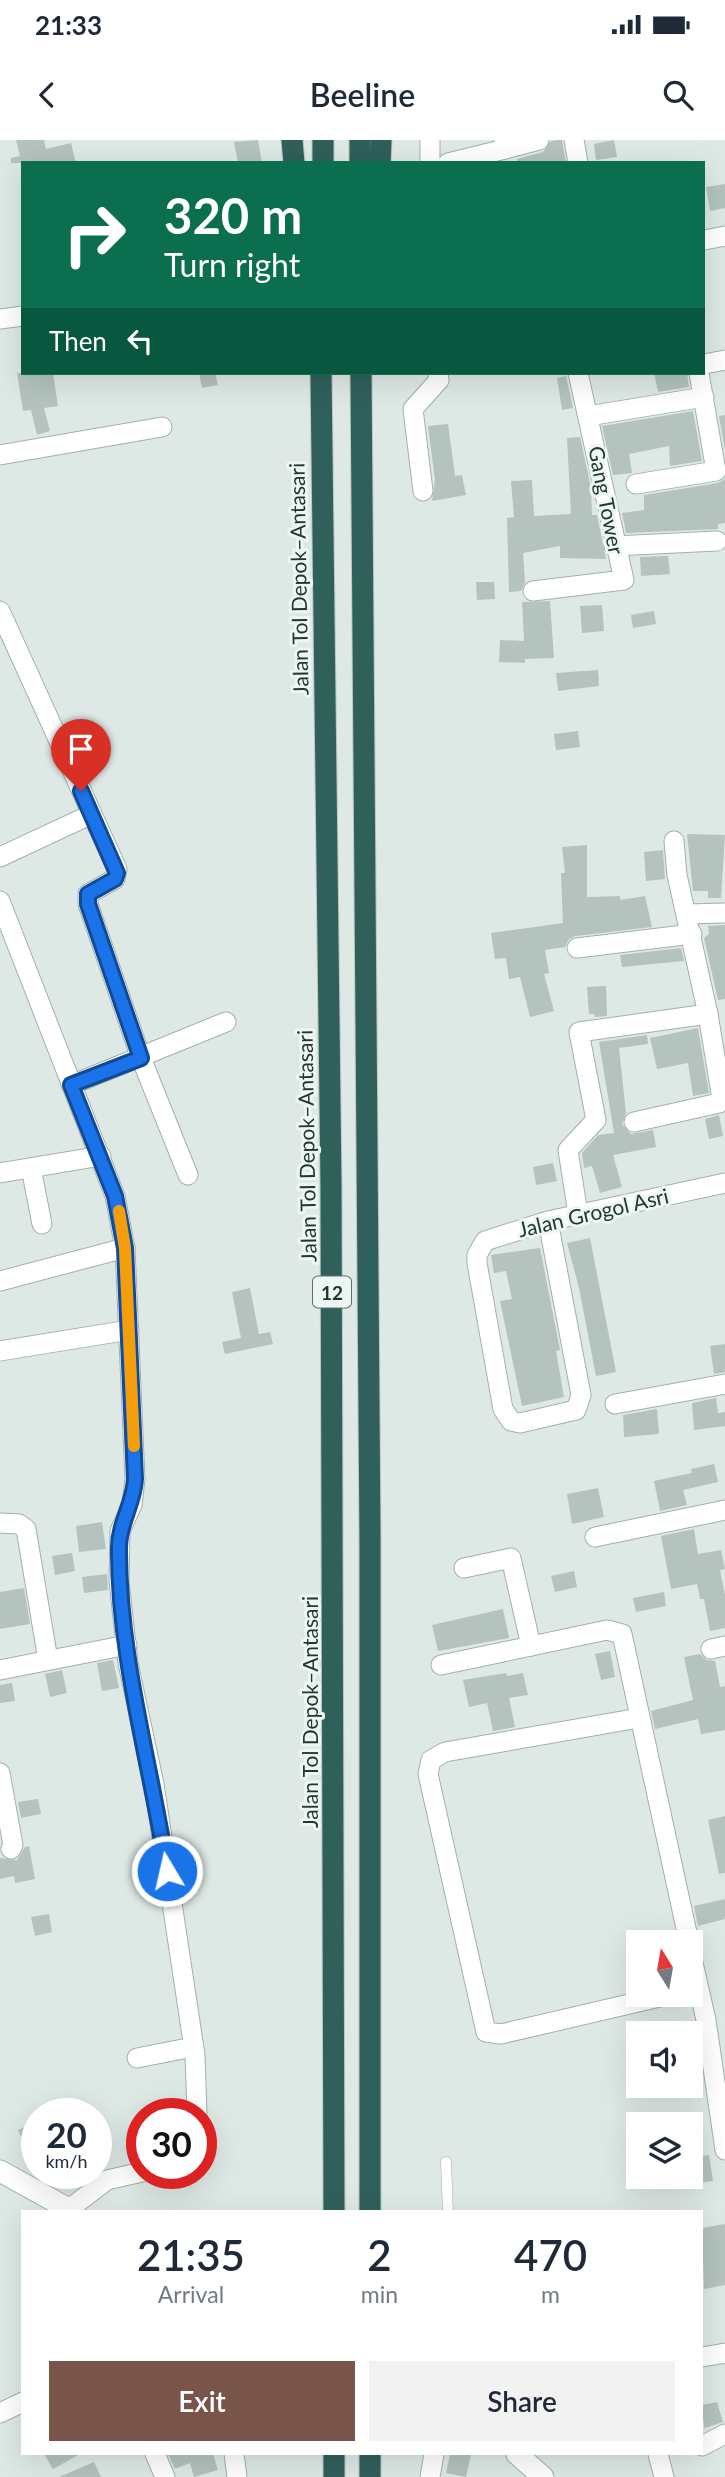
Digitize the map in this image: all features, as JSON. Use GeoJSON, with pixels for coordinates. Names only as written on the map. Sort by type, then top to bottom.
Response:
{"type":"FeatureCollection","features":[{"type":"Feature","properties":{"kind":"highway"},"geometry":{"type":"LineString","coordinates":[[292,140],[294,161]]}},
{"type":"Feature","properties":{"kind":"highway"},"geometry":{"type":"LineString","coordinates":[[323,140],[323,161]]}},
{"type":"Feature","properties":{"kind":"highway"},"geometry":{"type":"LineString","coordinates":[[360,140],[360,161]]}},
{"type":"Feature","properties":{"kind":"highway"},"geometry":{"type":"LineString","coordinates":[[380,161],[381,140]]}},
{"type":"Feature","properties":{"kind":"highway"},"geometry":{"type":"LineString","coordinates":[[314,375],[321,450]]}},
{"type":"Feature","properties":{"kind":"highway","name":"Jalan Tol Depok–Antasari"},"geometry":{"type":"LineString","coordinates":[[321,375],[332,1199],[334,2210]]}},
{"type":"Feature","properties":{"kind":"highway","name":"12"},"geometry":{"type":"LineString","coordinates":[[362,375],[360,426],[370,1524],[370,2210]]}},
{"type":"Feature","properties":{"kind":"highway"},"geometry":{"type":"LineString","coordinates":[[334,2455],[334,2477]]}},
{"type":"Feature","properties":{"kind":"highway"},"geometry":{"type":"LineString","coordinates":[[370,2455],[370,2477]]}},
{"type":"Feature","properties":{"kind":"street"},"geometry":{"type":"LineString","coordinates":[[430,140],[430,161]]}},
{"type":"Feature","properties":{"kind":"street"},"geometry":{"type":"LineString","coordinates":[[454,161],[505,144],[539,140]]}},
{"type":"Feature","properties":{"kind":"street"},"geometry":{"type":"LineString","coordinates":[[574,140],[578,161]]}},
{"type":"Feature","properties":{"kind":"street"},"geometry":{"type":"LineString","coordinates":[[705,240],[725,236]]}},
{"type":"Feature","properties":{"kind":"street"},"geometry":{"type":"LineString","coordinates":[[0,319],[21,316]]}},
{"type":"Feature","properties":{"kind":"street"},"geometry":{"type":"LineString","coordinates":[[705,364],[725,360]]}},
{"type":"Feature","properties":{"kind":"street"},"geometry":{"type":"LineString","coordinates":[[423,491],[413,409],[439,380],[438,375]]}},
{"type":"Feature","properties":{"kind":"street","name":"Gang Tower"},"geometry":{"type":"LineString","coordinates":[[533,591],[624,580],[614,546],[579,375]]}},
{"type":"Feature","properties":{"kind":"street"},"geometry":{"type":"LineString","coordinates":[[636,484],[716,471],[699,375]]}},
{"type":"Feature","properties":{"kind":"street"},"geometry":{"type":"LineString","coordinates":[[588,416],[704,397]]}},
{"type":"Feature","properties":{"kind":"street"},"geometry":{"type":"LineString","coordinates":[[0,456],[162,427]]}},
{"type":"Feature","properties":{"kind":"street"},"geometry":{"type":"LineString","coordinates":[[614,546],[717,541]]}},
{"type":"Feature","properties":{"kind":"street"},"geometry":{"type":"LineString","coordinates":[[0,611],[117,873],[115,879],[88,894],[88,904],[141,1058],[188,1175]]}},
{"type":"Feature","properties":{"kind":"street"},"geometry":{"type":"LineString","coordinates":[[0,857],[92,814]]}},
{"type":"Feature","properties":{"kind":"street"},"geometry":{"type":"LineString","coordinates":[[634,1122],[719,1103],[722,1099],[708,1014],[677,875],[674,841]]}},
{"type":"Feature","properties":{"kind":"street"},"geometry":{"type":"LineString","coordinates":[[0,901],[101,1156],[115,1196],[125,1248],[135,1479],[134,1496],[119,1543],[119,1581],[127,1645],[153,1784],[193,2047],[196,2098]]}},
{"type":"Feature","properties":{"kind":"street"},"geometry":{"type":"LineString","coordinates":[[577,948],[689,924],[725,913]]}},
{"type":"Feature","properties":{"kind":"street"},"geometry":{"type":"LineString","coordinates":[[578,1214],[568,1150],[596,1120],[579,1031],[708,1014]]}},
{"type":"Feature","properties":{"kind":"street"},"geometry":{"type":"LineString","coordinates":[[71,1085],[226,1022]]}},
{"type":"Feature","properties":{"kind":"street"},"geometry":{"type":"LineString","coordinates":[[0,1173],[101,1156]]}},
{"type":"Feature","properties":{"kind":"street"},"geometry":{"type":"LineString","coordinates":[[31,1168],[42,1224]]}},
{"type":"Feature","properties":{"kind":"street","name":"Jalan Grogol Asri"},"geometry":{"type":"LineString","coordinates":[[548,1221],[581,1395],[576,1410],[520,1423],[506,1417],[477,1263],[477,1255],[485,1241],[548,1221],[725,1182]]}},
{"type":"Feature","properties":{"kind":"street"},"geometry":{"type":"LineString","coordinates":[[0,1281],[125,1248]]}},
{"type":"Feature","properties":{"kind":"street"},"geometry":{"type":"LineString","coordinates":[[0,1351],[129,1330]]}},
{"type":"Feature","properties":{"kind":"street"},"geometry":{"type":"LineString","coordinates":[[615,1404],[725,1384]]}},
{"type":"Feature","properties":{"kind":"street"},"geometry":{"type":"LineString","coordinates":[[595,1537],[725,1510]]}},
{"type":"Feature","properties":{"kind":"street"},"geometry":{"type":"LineString","coordinates":[[0,1523],[19,1524],[26,1530],[48,1660]]}},
{"type":"Feature","properties":{"kind":"street"},"geometry":{"type":"LineString","coordinates":[[464,1568],[510,1558],[531,1646]]}},
{"type":"Feature","properties":{"kind":"street"},"geometry":{"type":"LineString","coordinates":[[441,1665],[607,1630],[618,1631],[624,1638],[685,1930]]}},
{"type":"Feature","properties":{"kind":"street"},"geometry":{"type":"LineString","coordinates":[[0,1670],[127,1645]]}},
{"type":"Feature","properties":{"kind":"street"},"geometry":{"type":"LineString","coordinates":[[626,2005],[500,2034],[486,2032],[428,1774],[431,1760],[445,1752],[639,1718]]}},
{"type":"Feature","properties":{"kind":"street"},"geometry":{"type":"LineString","coordinates":[[0,1773],[13,1845],[11,1849]]}},
{"type":"Feature","properties":{"kind":"street"},"geometry":{"type":"LineString","coordinates":[[698,2007],[725,2150]]}},
{"type":"Feature","properties":{"kind":"street"},"geometry":{"type":"LineString","coordinates":[[137,2058],[193,2047]]}},
{"type":"Feature","properties":{"kind":"street"},"geometry":{"type":"LineString","coordinates":[[0,2171],[70,2210]]}},
{"type":"Feature","properties":{"kind":"street"},"geometry":{"type":"LineString","coordinates":[[73,2210],[107,2180],[126,2176]]}},
{"type":"Feature","properties":{"kind":"street"},"geometry":{"type":"LineString","coordinates":[[703,2357],[725,2353]]}},
{"type":"Feature","properties":{"kind":"street"},"geometry":{"type":"LineString","coordinates":[[0,2413],[21,2403]]}},
{"type":"Feature","properties":{"kind":"street"},"geometry":{"type":"LineString","coordinates":[[703,2445],[725,2434]]}},
{"type":"Feature","properties":{"kind":"street"},"geometry":{"type":"LineString","coordinates":[[155,2455],[165,2477]]}},
{"type":"Feature","properties":{"kind":"street"},"geometry":{"type":"LineString","coordinates":[[231,2476],[234,2455]]}},
{"type":"Feature","properties":{"kind":"street"},"geometry":{"type":"LineString","coordinates":[[430,2477],[434,2455]]}},
{"type":"Feature","properties":{"kind":"street"},"geometry":{"type":"LineString","coordinates":[[518,2455],[543,2477]]}},
{"type":"Feature","properties":{"kind":"street"},"geometry":{"type":"LineString","coordinates":[[657,2455],[664,2477]]}},
{"type":"Feature","properties":{"kind":"lane"},"geometry":{"type":"LineString","coordinates":[[446,2162],[448,2210]]}},
{"type":"Feature","properties":{"kind":"building"},"geometry":{"type":"Polygon","coordinates":[[[16,140],[44,140],[46,149],[71,143],[76,161],[11,163],[11,158],[20,156],[16,140]]]}},
{"type":"Feature","properties":{"kind":"building"},"geometry":{"type":"Polygon","coordinates":[[[258,140],[262,161],[238,161],[234,142],[258,140]]]}},
{"type":"Feature","properties":{"kind":"building"},"geometry":{"type":"Polygon","coordinates":[[[562,140],[566,161],[517,161],[543,152],[551,141],[562,140]]]}},
{"type":"Feature","properties":{"kind":"building"},"geometry":{"type":"Polygon","coordinates":[[[614,140],[617,157],[596,160],[594,144],[614,140]]]}},
{"type":"Feature","properties":{"kind":"building"},"geometry":{"type":"Polygon","coordinates":[[[725,184],[725,208],[710,211],[706,187],[725,184]]]}},
{"type":"Feature","properties":{"kind":"building"},"geometry":{"type":"Polygon","coordinates":[[[17,373],[53,375],[58,406],[44,408],[50,431],[37,435],[31,410],[23,411],[17,373]]]}},
{"type":"Feature","properties":{"kind":"building"},"geometry":{"type":"Polygon","coordinates":[[[199,375],[216,375],[218,385],[202,388],[199,375]]]}},
{"type":"Feature","properties":{"kind":"building"},"geometry":{"type":"Polygon","coordinates":[[[654,375],[687,375],[689,387],[658,392],[654,375]]]}},
{"type":"Feature","properties":{"kind":"building"},"geometry":{"type":"Polygon","coordinates":[[[566,376],[573,408],[562,410],[557,378],[566,376]]]}},
{"type":"Feature","properties":{"kind":"building"},"geometry":{"type":"Polygon","coordinates":[[[693,411],[702,461],[670,466],[669,446],[629,454],[632,473],[613,475],[602,426],[693,411]]]}},
{"type":"Feature","properties":{"kind":"building"},"geometry":{"type":"Polygon","coordinates":[[[725,415],[725,451],[719,416],[725,415]]]}},
{"type":"Feature","properties":{"kind":"building"},"geometry":{"type":"Polygon","coordinates":[[[448,424],[455,476],[462,475],[466,495],[432,501],[435,480],[428,426],[448,424]]]}},
{"type":"Feature","properties":{"kind":"building"},"geometry":{"type":"Polygon","coordinates":[[[580,437],[591,488],[592,515],[597,515],[606,559],[560,558],[560,546],[523,553],[525,582],[521,591],[509,592],[507,518],[514,517],[511,481],[532,480],[534,516],[571,514],[567,438],[580,437]]]}},
{"type":"Feature","properties":{"kind":"building"},"geometry":{"type":"Polygon","coordinates":[[[725,479],[725,523],[718,524],[718,529],[626,533],[622,513],[644,510],[644,495],[718,483],[725,479]]]}},
{"type":"Feature","properties":{"kind":"building"},"geometry":{"type":"Polygon","coordinates":[[[668,556],[670,574],[641,576],[640,557],[668,556]]]}},
{"type":"Feature","properties":{"kind":"building"},"geometry":{"type":"Polygon","coordinates":[[[476,582],[494,582],[495,599],[477,600],[476,582]]]}},
{"type":"Feature","properties":{"kind":"building"},"geometry":{"type":"Polygon","coordinates":[[[550,601],[554,658],[525,659],[525,663],[499,662],[500,640],[524,641],[522,602],[550,601]]]}},
{"type":"Feature","properties":{"kind":"building"},"geometry":{"type":"Polygon","coordinates":[[[602,605],[604,631],[582,633],[580,606],[602,605]]]}},
{"type":"Feature","properties":{"kind":"building"},"geometry":{"type":"Polygon","coordinates":[[[654,611],[656,624],[633,628],[631,615],[654,611]]]}},
{"type":"Feature","properties":{"kind":"building"},"geometry":{"type":"Polygon","coordinates":[[[598,670],[599,686],[558,691],[556,673],[598,670]]]}},
{"type":"Feature","properties":{"kind":"building"},"geometry":{"type":"Polygon","coordinates":[[[578,731],[580,747],[556,750],[554,734],[578,731]]]}},
{"type":"Feature","properties":{"kind":"building"},"geometry":{"type":"Polygon","coordinates":[[[687,834],[725,835],[721,898],[708,898],[708,891],[693,891],[687,834]]]}},
{"type":"Feature","properties":{"kind":"building"},"geometry":{"type":"Polygon","coordinates":[[[587,845],[587,897],[620,896],[620,900],[645,896],[652,927],[576,936],[569,939],[565,947],[545,950],[549,973],[544,974],[554,1011],[530,1017],[520,977],[509,979],[506,958],[495,959],[491,933],[563,923],[561,873],[565,873],[562,847],[587,845]]]}},
{"type":"Feature","properties":{"kind":"building"},"geometry":{"type":"Polygon","coordinates":[[[663,850],[665,879],[646,881],[644,852],[663,850]]]}},
{"type":"Feature","properties":{"kind":"building"},"geometry":{"type":"Polygon","coordinates":[[[725,925],[725,999],[718,1000],[704,938],[709,934],[708,926],[725,925]]]}},
{"type":"Feature","properties":{"kind":"building"},"geometry":{"type":"Polygon","coordinates":[[[681,948],[684,961],[622,967],[620,955],[681,948]]]}},
{"type":"Feature","properties":{"kind":"building"},"geometry":{"type":"Polygon","coordinates":[[[606,986],[607,1016],[595,1017],[594,1014],[589,1014],[587,987],[606,986]]]}},
{"type":"Feature","properties":{"kind":"building"},"geometry":{"type":"Polygon","coordinates":[[[698,1028],[709,1093],[693,1096],[688,1063],[657,1069],[650,1038],[698,1028]]]}},
{"type":"Feature","properties":{"kind":"building"},"geometry":{"type":"Polygon","coordinates":[[[647,1035],[648,1044],[619,1048],[626,1113],[622,1124],[631,1134],[653,1130],[656,1147],[613,1155],[622,1187],[600,1193],[592,1166],[584,1168],[582,1153],[598,1135],[614,1133],[599,1042],[647,1035]]]}},
{"type":"Feature","properties":{"kind":"building"},"geometry":{"type":"Polygon","coordinates":[[[719,1115],[723,1136],[709,1139],[705,1119],[719,1115]]]}},
{"type":"Feature","properties":{"kind":"building"},"geometry":{"type":"Polygon","coordinates":[[[553,1163],[557,1181],[536,1185],[533,1167],[553,1163]]]}},
{"type":"Feature","properties":{"kind":"building"},"geometry":{"type":"Polygon","coordinates":[[[590,1238],[616,1372],[596,1376],[579,1288],[567,1243],[590,1238]]]}},
{"type":"Feature","properties":{"kind":"building"},"geometry":{"type":"Polygon","coordinates":[[[540,1248],[560,1350],[556,1351],[564,1397],[522,1406],[500,1301],[512,1299],[506,1271],[494,1273],[491,1255],[540,1248]]]}},
{"type":"Feature","properties":{"kind":"building"},"geometry":{"type":"Polygon","coordinates":[[[250,1288],[259,1334],[270,1332],[273,1344],[225,1354],[222,1342],[241,1338],[232,1292],[250,1288]]]}},
{"type":"Feature","properties":{"kind":"building"},"geometry":{"type":"Polygon","coordinates":[[[725,1344],[725,1372],[714,1374],[710,1346],[725,1344]]]}},
{"type":"Feature","properties":{"kind":"building"},"geometry":{"type":"Polygon","coordinates":[[[716,1398],[718,1413],[725,1412],[725,1426],[694,1430],[692,1403],[716,1398]]]}},
{"type":"Feature","properties":{"kind":"building"},"geometry":{"type":"Polygon","coordinates":[[[657,1409],[659,1434],[624,1437],[623,1415],[657,1409]]]}},
{"type":"Feature","properties":{"kind":"building"},"geometry":{"type":"Polygon","coordinates":[[[714,1464],[718,1482],[683,1490],[687,1505],[660,1511],[654,1481],[692,1473],[691,1469],[714,1464]]]}},
{"type":"Feature","properties":{"kind":"building"},"geometry":{"type":"Polygon","coordinates":[[[598,1488],[604,1517],[572,1524],[567,1494],[598,1488]]]}},
{"type":"Feature","properties":{"kind":"building"},"geometry":{"type":"Polygon","coordinates":[[[102,1522],[106,1549],[79,1552],[76,1526],[102,1522]]]}},
{"type":"Feature","properties":{"kind":"building"},"geometry":{"type":"Polygon","coordinates":[[[694,1529],[698,1554],[721,1550],[725,1569],[720,1570],[725,1595],[725,1628],[710,1631],[704,1599],[700,1599],[697,1584],[671,1589],[661,1536],[694,1529]]]}},
{"type":"Feature","properties":{"kind":"building"},"geometry":{"type":"Polygon","coordinates":[[[72,1553],[75,1571],[55,1575],[52,1556],[72,1553]]]}},
{"type":"Feature","properties":{"kind":"building"},"geometry":{"type":"Polygon","coordinates":[[[574,1571],[577,1587],[555,1592],[551,1576],[574,1571]]]}},
{"type":"Feature","properties":{"kind":"building"},"geometry":{"type":"Polygon","coordinates":[[[107,1574],[108,1590],[84,1593],[82,1577],[107,1574]]]}},
{"type":"Feature","properties":{"kind":"building"},"geometry":{"type":"Polygon","coordinates":[[[24,1588],[30,1624],[0,1629],[0,1592],[24,1588]]]}},
{"type":"Feature","properties":{"kind":"building"},"geometry":{"type":"Polygon","coordinates":[[[664,1592],[666,1606],[636,1612],[633,1598],[664,1592]]]}},
{"type":"Feature","properties":{"kind":"building"},"geometry":{"type":"Polygon","coordinates":[[[503,1609],[509,1638],[438,1651],[432,1625],[503,1609]]]}},
{"type":"Feature","properties":{"kind":"building"},"geometry":{"type":"Polygon","coordinates":[[[610,1651],[615,1677],[601,1680],[595,1654],[610,1651]]]}},
{"type":"Feature","properties":{"kind":"building"},"geometry":{"type":"Polygon","coordinates":[[[700,1654],[707,1660],[715,1661],[720,1687],[725,1686],[725,1730],[701,1734],[698,1719],[655,1729],[651,1711],[693,1700],[684,1657],[700,1654]]]}},
{"type":"Feature","properties":{"kind":"building"},"geometry":{"type":"Polygon","coordinates":[[[113,1660],[119,1688],[102,1691],[97,1663],[113,1660]]]}},
{"type":"Feature","properties":{"kind":"building"},"geometry":{"type":"Polygon","coordinates":[[[62,1670],[67,1693],[50,1697],[45,1674],[62,1670]]]}},
{"type":"Feature","properties":{"kind":"building"},"geometry":{"type":"Polygon","coordinates":[[[506,1673],[507,1676],[523,1673],[528,1695],[509,1698],[515,1727],[493,1731],[487,1703],[469,1707],[463,1680],[506,1673]]]}},
{"type":"Feature","properties":{"kind":"building"},"geometry":{"type":"Polygon","coordinates":[[[12,1683],[15,1701],[0,1703],[0,1685],[12,1683]]]}},
{"type":"Feature","properties":{"kind":"building"},"geometry":{"type":"Polygon","coordinates":[[[38,1799],[41,1814],[21,1818],[18,1802],[38,1799]]]}},
{"type":"Feature","properties":{"kind":"building"},"geometry":{"type":"Polygon","coordinates":[[[725,1816],[725,1873],[719,1874],[708,1820],[725,1816]]]}},
{"type":"Feature","properties":{"kind":"building"},"geometry":{"type":"Polygon","coordinates":[[[29,1846],[35,1879],[15,1883],[14,1876],[0,1879],[0,1858],[17,1860],[25,1847],[29,1846]]]}},
{"type":"Feature","properties":{"kind":"building"},"geometry":{"type":"Polygon","coordinates":[[[725,1899],[725,1919],[698,1926],[694,1906],[725,1899]]]}},
{"type":"Feature","properties":{"kind":"building"},"geometry":{"type":"Polygon","coordinates":[[[49,1914],[52,1932],[35,1936],[31,1917],[49,1914]]]}},
{"type":"Feature","properties":{"kind":"building"},"geometry":{"type":"Polygon","coordinates":[[[709,2155],[713,2181],[703,2182],[703,2156],[709,2155]]]}},
{"type":"Feature","properties":{"kind":"building"},"geometry":{"type":"Polygon","coordinates":[[[725,2224],[725,2285],[704,2289],[703,2228],[725,2224]]]}},
{"type":"Feature","properties":{"kind":"building"},"geometry":{"type":"Polygon","coordinates":[[[717,2402],[723,2422],[704,2428],[703,2405],[717,2402]]]}},
{"type":"Feature","properties":{"kind":"building"},"geometry":{"type":"Polygon","coordinates":[[[45,2455],[78,2455],[53,2469],[45,2455]]]}},
{"type":"Feature","properties":{"kind":"building"},"geometry":{"type":"Polygon","coordinates":[[[168,2455],[213,2455],[218,2470],[194,2477],[190,2463],[175,2469],[168,2455]]]}},
{"type":"Feature","properties":{"kind":"building"},"geometry":{"type":"Polygon","coordinates":[[[450,2455],[471,2455],[466,2477],[446,2473],[450,2455]]]}},
{"type":"Feature","properties":{"kind":"building"},"geometry":{"type":"Polygon","coordinates":[[[94,2462],[101,2477],[59,2477],[94,2462]]]}},
{"type":"Feature","properties":{"kind":"slow traffic"},"geometry":{"type":"LineString","coordinates":[[119,1211],[125,1248],[134,1446]]}},
{"type":"Feature","properties":{"kind":"route"},"geometry":{"type":"LineString","coordinates":[[81,791],[117,869],[115,879],[87,897],[141,1058],[71,1085],[115,1196],[125,1248],[135,1479],[132,1505],[120,1531],[119,1581],[128,1663],[153,1784],[167,1871]]}}]}
